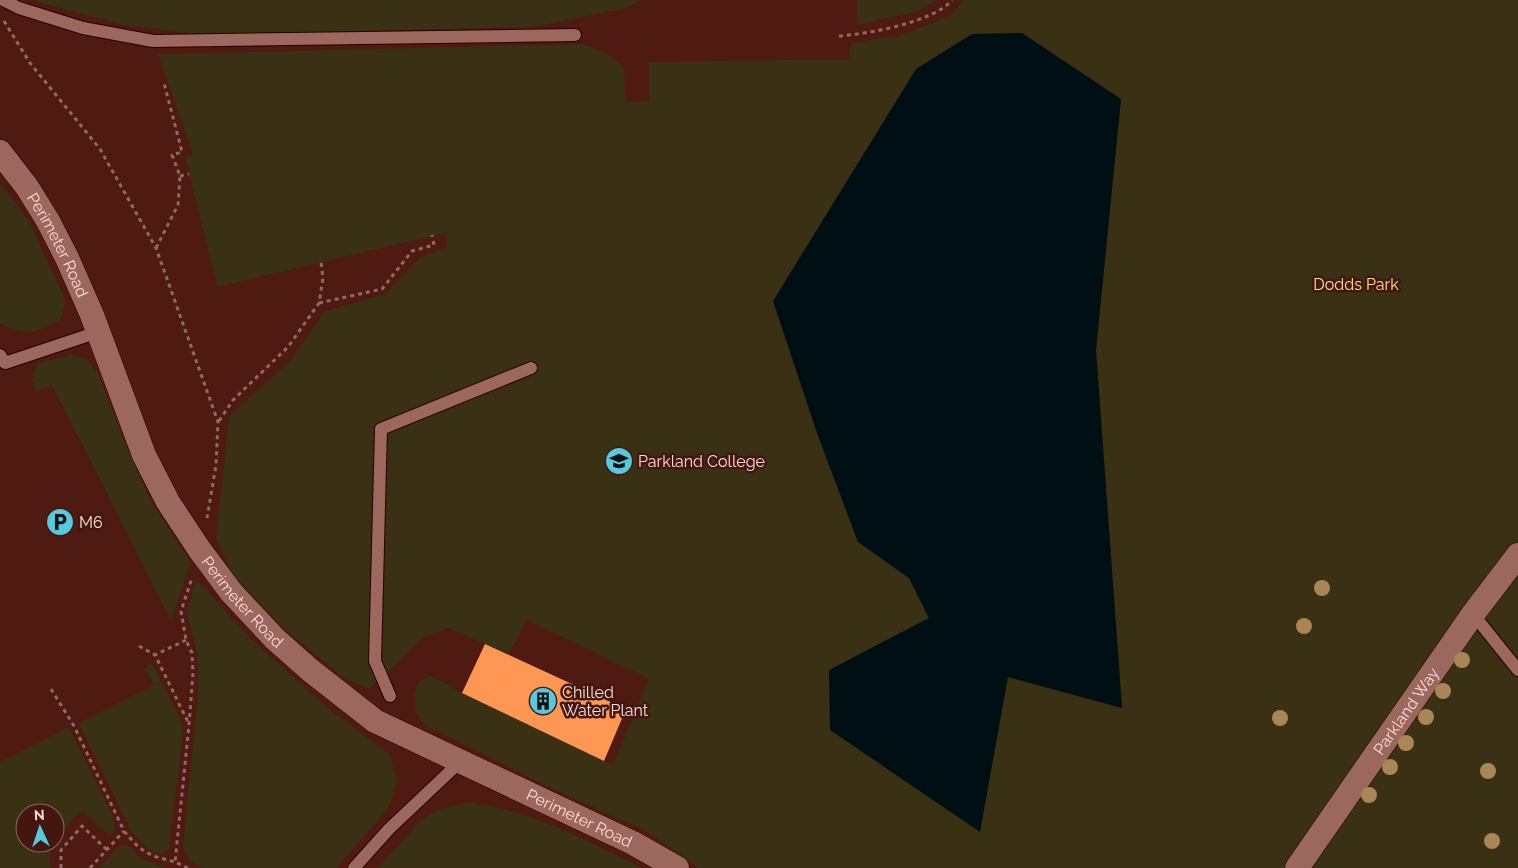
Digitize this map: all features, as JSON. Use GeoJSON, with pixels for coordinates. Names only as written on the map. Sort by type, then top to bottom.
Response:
{"type":"FeatureCollection","features":[{"type":"Feature","properties":{"kind":"street","name":"Perimeter Road"},"geometry":{"type":"LineString","coordinates":[[0,152],[27,187],[48,221],[67,258],[98,332],[148,462],[168,502],[231,592],[275,639],[310,670],[375,721],[633,843],[677,868]]}},
{"type":"Feature","properties":{"kind":"street","name":"Parkland Way"},"geometry":{"type":"LineString","coordinates":[[1297,868],[1473,614],[1518,555]]}},
{"type":"Feature","properties":{"kind":"lane"},"geometry":{"type":"LineString","coordinates":[[3,0],[19,8],[84,28],[153,41],[575,35]]}},
{"type":"Feature","properties":{"kind":"lane"},"geometry":{"type":"LineString","coordinates":[[0,354],[5,363],[98,332]]}},
{"type":"Feature","properties":{"kind":"lane"},"geometry":{"type":"LineString","coordinates":[[390,696],[376,661],[381,429],[531,368]]}},
{"type":"Feature","properties":{"kind":"lane"},"geometry":{"type":"LineString","coordinates":[[1473,614],[1518,670]]}},
{"type":"Feature","properties":{"kind":"lane"},"geometry":{"type":"LineString","coordinates":[[354,868],[389,829],[461,761]]}},
{"type":"Feature","properties":{"kind":"path"},"geometry":{"type":"LineString","coordinates":[[839,36],[857,35],[922,19],[952,0]]}},
{"type":"Feature","properties":{"kind":"path"},"geometry":{"type":"LineString","coordinates":[[3,15],[4,23],[30,63],[100,149],[156,248],[218,422],[216,466],[205,525]]}},
{"type":"Feature","properties":{"kind":"path"},"geometry":{"type":"LineString","coordinates":[[156,248],[178,205],[180,176],[172,156],[182,152],[164,83]]}},
{"type":"Feature","properties":{"kind":"path"},"geometry":{"type":"LineString","coordinates":[[180,176],[190,174]]}},
{"type":"Feature","properties":{"kind":"path"},"geometry":{"type":"LineString","coordinates":[[319,303],[382,288],[412,251],[434,245],[432,236]]}},
{"type":"Feature","properties":{"kind":"path"},"geometry":{"type":"LineString","coordinates":[[218,422],[233,400],[288,347],[319,303],[323,278],[321,262]]}},
{"type":"Feature","properties":{"kind":"path"},"geometry":{"type":"LineString","coordinates":[[175,862],[193,673],[192,653],[186,640],[181,610],[193,575]]}},
{"type":"Feature","properties":{"kind":"path"},"geometry":{"type":"LineString","coordinates":[[155,655],[186,640]]}},
{"type":"Feature","properties":{"kind":"path"},"geometry":{"type":"LineString","coordinates":[[139,646],[155,655],[189,725]]}},
{"type":"Feature","properties":{"kind":"path"},"geometry":{"type":"LineString","coordinates":[[51,689],[74,726],[124,830],[136,846],[149,855],[175,862],[188,868]]}},
{"type":"Feature","properties":{"kind":"path"},"geometry":{"type":"LineString","coordinates":[[61,868],[61,850],[82,826],[106,849]]}},
{"type":"Feature","properties":{"kind":"path"},"geometry":{"type":"LineString","coordinates":[[90,868],[124,830]]}},
{"type":"Feature","properties":{"kind":"shaded area","name":"Parkland College"},"geometry":{"type":"Polygon","coordinates":[[[0,0],[1230,0],[1208,868],[0,868],[0,0]]]}},
{"type":"Feature","properties":{"kind":"shaded area"},"geometry":{"type":"Polygon","coordinates":[[[1022,33],[1121,99],[1096,350],[1122,708],[1008,677],[980,832],[830,730],[829,670],[929,618],[909,578],[858,542],[817,433],[773,301],[916,69],[972,34],[1022,33]]]}},
{"type":"Feature","properties":{"kind":"green space"},"geometry":{"type":"Polygon","coordinates":[[[35,0],[640,0],[627,8],[533,27],[203,35],[124,25],[35,0]]]}},
{"type":"Feature","properties":{"kind":"green space"},"geometry":{"type":"Polygon","coordinates":[[[857,0],[936,0],[919,11],[857,25],[857,0]]]}},
{"type":"Feature","properties":{"kind":"green space","name":"Dodds Park"},"geometry":{"type":"Polygon","coordinates":[[[962,0],[1518,0],[1518,868],[699,868],[646,831],[553,789],[425,725],[415,711],[415,693],[419,681],[431,676],[462,693],[613,765],[649,679],[527,620],[509,654],[448,628],[424,637],[368,689],[343,677],[282,627],[233,576],[216,538],[229,416],[290,361],[325,311],[386,294],[419,258],[447,247],[445,233],[217,287],[185,156],[193,154],[158,54],[583,44],[608,54],[624,68],[626,102],[649,101],[649,62],[849,59],[851,43],[902,35],[953,14],[962,0]],[[1121,99],[773,301],[817,433],[858,542],[909,578],[929,618],[830,670],[1008,677],[1122,708],[1096,350],[1121,99]]]}},
{"type":"Feature","properties":{"kind":"green space"},"geometry":{"type":"Polygon","coordinates":[[[0,183],[29,221],[66,301],[60,320],[30,332],[17,330],[0,323],[0,183]]]}},
{"type":"Feature","properties":{"kind":"green space"},"geometry":{"type":"Polygon","coordinates":[[[71,355],[87,359],[98,373],[127,448],[152,503],[191,563],[171,620],[52,385],[37,392],[32,380],[38,363],[71,355]]]}},
{"type":"Feature","properties":{"kind":"green space"},"geometry":{"type":"Polygon","coordinates":[[[196,579],[251,639],[328,708],[390,755],[397,782],[388,809],[336,868],[202,868],[192,862],[185,854],[183,845],[198,695],[198,656],[187,614],[196,579]]]}},
{"type":"Feature","properties":{"kind":"green space"},"geometry":{"type":"Polygon","coordinates":[[[152,663],[180,718],[183,731],[169,850],[161,854],[153,852],[143,845],[130,829],[79,723],[154,685],[144,669],[152,663]]]}},
{"type":"Feature","properties":{"kind":"green space"},"geometry":{"type":"Polygon","coordinates":[[[69,727],[113,816],[115,829],[110,836],[83,812],[78,814],[65,829],[65,803],[15,803],[15,853],[50,853],[51,868],[0,868],[0,762],[69,727]]]}},
{"type":"Feature","properties":{"kind":"green space"},"geometry":{"type":"Polygon","coordinates":[[[470,802],[503,809],[543,821],[610,851],[642,868],[378,868],[418,823],[436,810],[470,802]]]}},
{"type":"Feature","properties":{"kind":"green space"},"geometry":{"type":"Polygon","coordinates":[[[123,845],[129,846],[141,858],[166,868],[99,868],[118,847],[123,845]]]}},
{"type":"Feature","properties":{"kind":"building","name":"Chilled Water Plant"},"geometry":{"type":"Polygon","coordinates":[[[485,644],[626,709],[604,761],[462,693],[485,644]]]}},
{"type":"Feature","properties":{"kind":"place","name":"Parkland College"},"geometry":{"type":"Point","coordinates":[619,461]}},
{"type":"Feature","properties":{"kind":"place","name":"M6"},"geometry":{"type":"Point","coordinates":[60,522]}},
{"type":"Feature","properties":{"kind":"place","name":"Chilled Water Plant"},"geometry":{"type":"Point","coordinates":[543,701]}}]}
